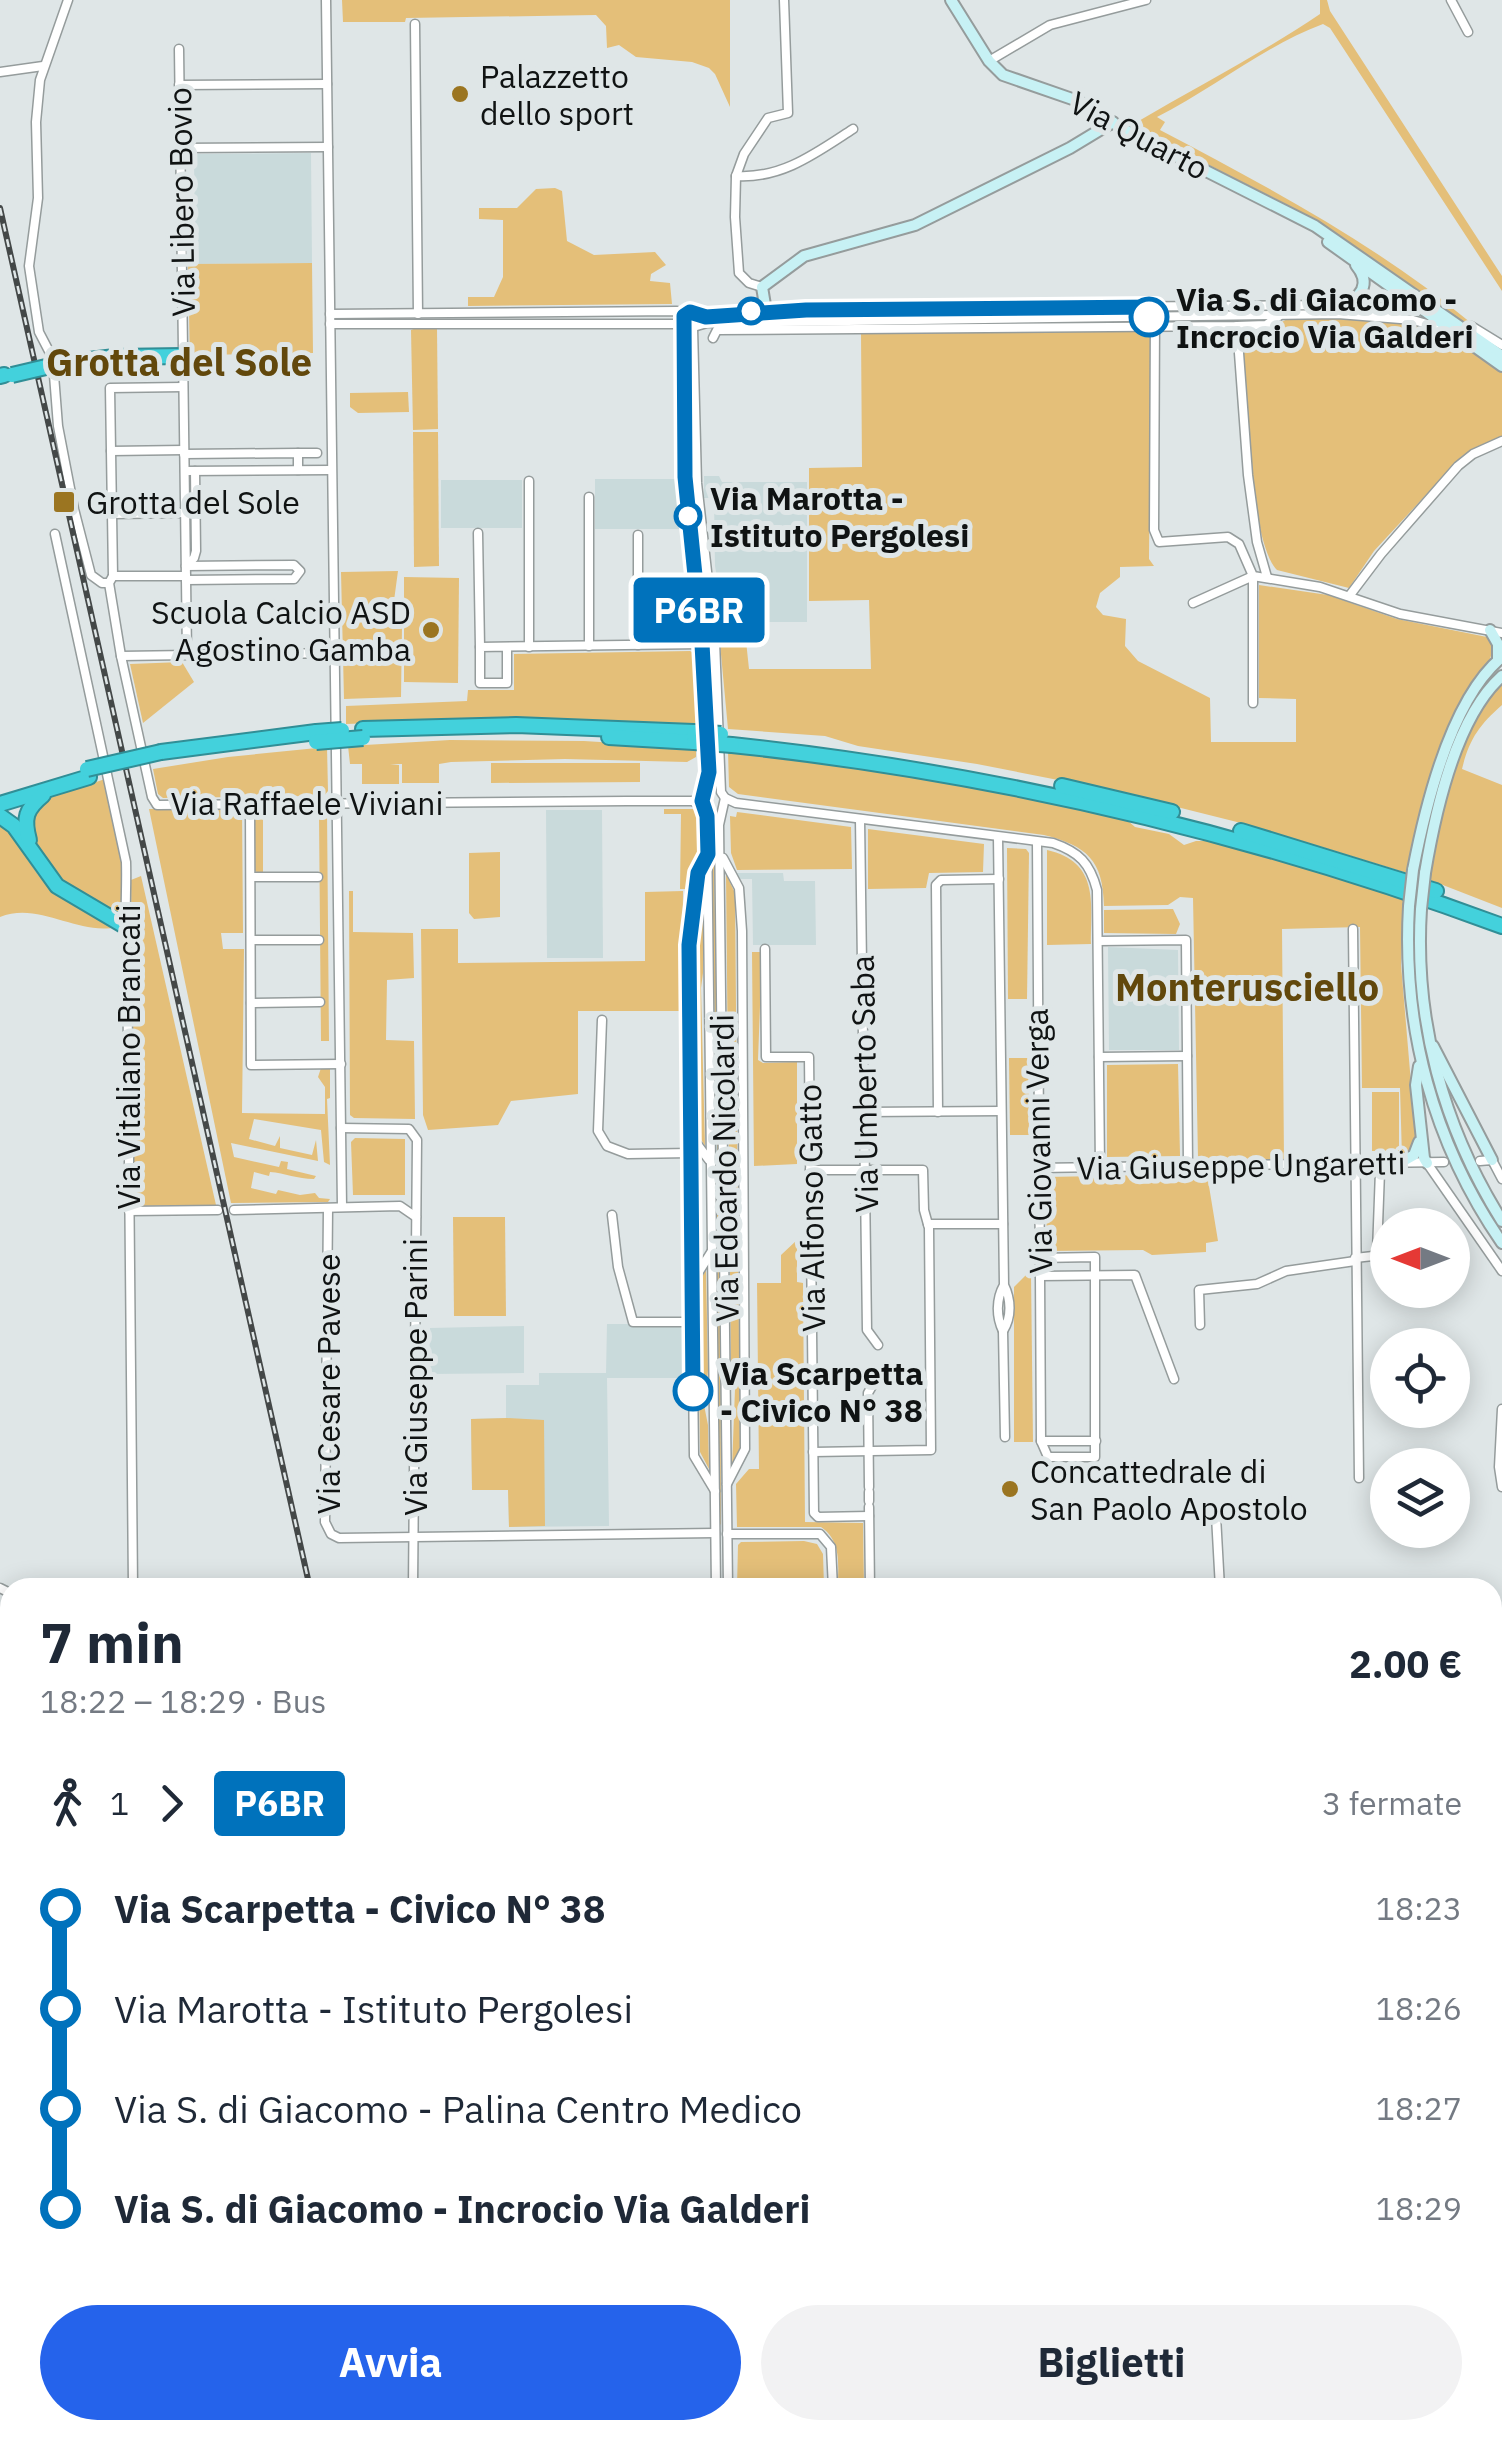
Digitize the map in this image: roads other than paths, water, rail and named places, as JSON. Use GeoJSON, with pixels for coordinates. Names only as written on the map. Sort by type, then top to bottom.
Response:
{"type":"FeatureCollection","features":[{"type":"Feature","properties":{"kind":"highway"},"geometry":{"type":"LineString","coordinates":[[3,376],[115,357],[183,356]]}},
{"type":"Feature","properties":{"kind":"highway"},"geometry":{"type":"LineString","coordinates":[[0,795],[162,757],[316,737],[515,734],[732,740],[922,760],[1129,802],[1330,856],[1502,916]]}},
{"type":"Feature","properties":{"kind":"highway"},"geometry":{"type":"LineString","coordinates":[[732,740],[974,779],[1185,825],[1366,878],[1502,926]]}},
{"type":"Feature","properties":{"kind":"highway"},"geometry":{"type":"LineString","coordinates":[[0,804],[88,773]]}},
{"type":"Feature","properties":{"kind":"highway"},"geometry":{"type":"LineString","coordinates":[[29,846],[27,812],[50,788]]}},
{"type":"Feature","properties":{"kind":"highway"},"geometry":{"type":"LineString","coordinates":[[0,816],[11,822],[57,886],[123,925]]}},
{"type":"Feature","properties":{"kind":"street"},"geometry":{"type":"LineString","coordinates":[[68,0],[43,66],[36,122],[38,198],[30,266],[39,332],[50,356],[64,463],[93,577],[111,580],[296,565],[300,572],[294,579],[186,574]]}},
{"type":"Feature","properties":{"kind":"street"},"geometry":{"type":"LineString","coordinates":[[326,0],[342,1206]]}},
{"type":"Feature","properties":{"kind":"street"},"geometry":{"type":"LineString","coordinates":[[762,287],[749,283],[739,273],[736,176],[744,154],[768,118],[788,113],[784,0]]}},
{"type":"Feature","properties":{"kind":"street","name":"Via Quarto"},"geometry":{"type":"LineString","coordinates":[[951,0],[989,61],[1014,80],[1069,96],[1316,226],[1502,356]]}},
{"type":"Feature","properties":{"kind":"street"},"geometry":{"type":"LineString","coordinates":[[989,61],[1050,25],[1146,0]]}},
{"type":"Feature","properties":{"kind":"street"},"geometry":{"type":"LineString","coordinates":[[1451,0],[1468,32]]}},
{"type":"Feature","properties":{"kind":"street"},"geometry":{"type":"LineString","coordinates":[[415,24],[418,318]]}},
{"type":"Feature","properties":{"kind":"street","name":"Via Libero Bovio"},"geometry":{"type":"LineString","coordinates":[[179,49],[184,452],[190,471],[186,513],[187,654]]}},
{"type":"Feature","properties":{"kind":"street"},"geometry":{"type":"LineString","coordinates":[[0,72],[43,66]]}},
{"type":"Feature","properties":{"kind":"street"},"geometry":{"type":"LineString","coordinates":[[179,85],[327,84]]}},
{"type":"Feature","properties":{"kind":"street"},"geometry":{"type":"LineString","coordinates":[[762,287],[804,256],[915,225],[1070,148],[1113,122]]}},
{"type":"Feature","properties":{"kind":"street"},"geometry":{"type":"LineString","coordinates":[[736,176],[758,176],[797,166],[853,129]]}},
{"type":"Feature","properties":{"kind":"street"},"geometry":{"type":"LineString","coordinates":[[180,148],[328,147]]}},
{"type":"Feature","properties":{"kind":"street","name":"Via Quarto"},"geometry":{"type":"LineString","coordinates":[[1300,220],[1502,366]]}},
{"type":"Feature","properties":{"kind":"street"},"geometry":{"type":"LineString","coordinates":[[1340,305],[1357,299],[1363,289],[1364,278],[1353,260]]}},
{"type":"Feature","properties":{"kind":"street"},"geometry":{"type":"LineString","coordinates":[[762,287],[766,311]]}},
{"type":"Feature","properties":{"kind":"street"},"geometry":{"type":"LineString","coordinates":[[713,338],[716,330],[1156,317],[1340,305],[1416,310]]}},
{"type":"Feature","properties":{"kind":"street"},"geometry":{"type":"LineString","coordinates":[[634,311],[634,323]]}},
{"type":"Feature","properties":{"kind":"street"},"geometry":{"type":"LineString","coordinates":[[330,319],[676,311],[690,322]]}},
{"type":"Feature","properties":{"kind":"street"},"geometry":{"type":"LineString","coordinates":[[751,311],[752,322]]}},
{"type":"Feature","properties":{"kind":"street"},"geometry":{"type":"LineString","coordinates":[[690,322],[766,311],[1156,317],[1237,326],[1266,325],[1282,315]]}},
{"type":"Feature","properties":{"kind":"street"},"geometry":{"type":"LineString","coordinates":[[517,312],[518,324]]}},
{"type":"Feature","properties":{"kind":"street"},"geometry":{"type":"LineString","coordinates":[[595,312],[595,323]]}},
{"type":"Feature","properties":{"kind":"street"},"geometry":{"type":"LineString","coordinates":[[475,313],[476,324]]}},
{"type":"Feature","properties":{"kind":"street"},"geometry":{"type":"LineString","coordinates":[[418,318],[518,324],[1375,315],[1455,331]]}},
{"type":"Feature","properties":{"kind":"street"},"geometry":{"type":"LineString","coordinates":[[1156,317],[1156,536],[1163,543],[1232,539],[1240,544],[1253,576],[1253,703]]}},
{"type":"Feature","properties":{"kind":"street","name":"Via Edoardo Nicolardi"},"geometry":{"type":"LineString","coordinates":[[690,322],[685,477],[702,644],[709,772],[704,801],[708,854],[716,1578]]}},
{"type":"Feature","properties":{"kind":"street","name":"Via Edoardo Nicolardi"},"geometry":{"type":"LineString","coordinates":[[690,322],[697,482],[714,642],[723,801],[719,816],[728,1578]]}},
{"type":"Feature","properties":{"kind":"street"},"geometry":{"type":"LineString","coordinates":[[1237,326],[1248,475],[1258,550],[1266,577]]}},
{"type":"Feature","properties":{"kind":"street"},"geometry":{"type":"LineString","coordinates":[[1471,326],[1502,346]]}},
{"type":"Feature","properties":{"kind":"street","name":"Via Raffaele Viviani"},"geometry":{"type":"LineString","coordinates":[[183,387],[110,388],[111,580],[121,656],[154,803],[704,801]]}},
{"type":"Feature","properties":{"kind":"street"},"geometry":{"type":"LineString","coordinates":[[1350,595],[1380,554],[1458,466],[1473,454],[1502,441]]}},
{"type":"Feature","properties":{"kind":"street"},"geometry":{"type":"LineString","coordinates":[[111,451],[316,452]]}},
{"type":"Feature","properties":{"kind":"street"},"geometry":{"type":"LineString","coordinates":[[257,453],[257,470]]}},
{"type":"Feature","properties":{"kind":"street"},"geometry":{"type":"LineString","coordinates":[[298,453],[298,470]]}},
{"type":"Feature","properties":{"kind":"street"},"geometry":{"type":"LineString","coordinates":[[186,574],[196,550],[190,471],[332,470]]}},
{"type":"Feature","properties":{"kind":"street"},"geometry":{"type":"LineString","coordinates":[[529,481],[529,646]]}},
{"type":"Feature","properties":{"kind":"street"},"geometry":{"type":"LineString","coordinates":[[589,497],[590,646]]}},
{"type":"Feature","properties":{"kind":"street"},"geometry":{"type":"LineString","coordinates":[[112,514],[186,513]]}},
{"type":"Feature","properties":{"kind":"street"},"geometry":{"type":"LineString","coordinates":[[478,533],[480,683],[507,683],[507,647]]}},
{"type":"Feature","properties":{"kind":"street","name":"Via Vitaliano Brancati"},"geometry":{"type":"LineString","coordinates":[[55,534],[122,834],[128,900],[123,925],[127,944],[133,1578]]}},
{"type":"Feature","properties":{"kind":"street"},"geometry":{"type":"LineString","coordinates":[[638,534],[638,646]]}},
{"type":"Feature","properties":{"kind":"street"},"geometry":{"type":"LineString","coordinates":[[258,566],[258,579]]}},
{"type":"Feature","properties":{"kind":"street"},"geometry":{"type":"LineString","coordinates":[[1193,603],[1253,576],[1266,577],[1350,595],[1400,614],[1496,632],[1500,659],[1476,688],[1445,752],[1424,817],[1408,962],[1420,1061],[1442,1131],[1502,1243]]}},
{"type":"Feature","properties":{"kind":"street"},"geometry":{"type":"LineString","coordinates":[[480,648],[702,644]]}},
{"type":"Feature","properties":{"kind":"street"},"geometry":{"type":"LineString","coordinates":[[121,656],[334,653]]}},
{"type":"Feature","properties":{"kind":"street"},"geometry":{"type":"LineString","coordinates":[[1419,872],[1454,760],[1480,703],[1502,676]]}},
{"type":"Feature","properties":{"kind":"street"},"geometry":{"type":"LineString","coordinates":[[723,801],[712,812],[704,801],[714,790],[723,801],[1037,842],[1078,853],[1088,864],[1097,890],[1100,1167]]}},
{"type":"Feature","properties":{"kind":"street"},"geometry":{"type":"LineString","coordinates":[[250,805],[251,1065],[341,1064]]}},
{"type":"Feature","properties":{"kind":"street","name":"Via Umberto Saba"},"geometry":{"type":"LineString","coordinates":[[860,819],[867,1330],[878,1345]]}},
{"type":"Feature","properties":{"kind":"street"},"geometry":{"type":"LineString","coordinates":[[998,837],[1004,1285],[998,1294],[998,1321],[1004,1331],[1005,1437]]}},
{"type":"Feature","properties":{"kind":"street","name":"Via Giovanni Verga"},"geometry":{"type":"LineString","coordinates":[[1037,842],[1041,1441]]}},
{"type":"Feature","properties":{"kind":"street"},"geometry":{"type":"LineString","coordinates":[[708,854],[698,873],[689,945],[692,1281],[694,1456],[715,1492]]}},
{"type":"Feature","properties":{"kind":"street"},"geometry":{"type":"LineString","coordinates":[[721,854],[740,893],[742,967],[746,1449],[727,1484]]}},
{"type":"Feature","properties":{"kind":"street"},"geometry":{"type":"LineString","coordinates":[[250,877],[318,877]]}},
{"type":"Feature","properties":{"kind":"street"},"geometry":{"type":"LineString","coordinates":[[938,1112],[936,886],[941,880],[999,879]]}},
{"type":"Feature","properties":{"kind":"street"},"geometry":{"type":"LineString","coordinates":[[1415,908],[1430,1042],[1453,1124],[1502,1221]]}},
{"type":"Feature","properties":{"kind":"street"},"geometry":{"type":"LineString","coordinates":[[1353,929],[1359,1478]]}},
{"type":"Feature","properties":{"kind":"street"},"geometry":{"type":"LineString","coordinates":[[250,940],[319,940]]}},
{"type":"Feature","properties":{"kind":"street"},"geometry":{"type":"LineString","coordinates":[[1098,941],[1186,940],[1188,1165]]}},
{"type":"Feature","properties":{"kind":"street","name":"Via Alfonso Gatto"},"geometry":{"type":"LineString","coordinates":[[765,949],[766,1057],[809,1057],[815,1515],[869,1501]]}},
{"type":"Feature","properties":{"kind":"street"},"geometry":{"type":"LineString","coordinates":[[251,1003],[320,1002]]}},
{"type":"Feature","properties":{"kind":"street"},"geometry":{"type":"LineString","coordinates":[[602,1020],[598,1131],[607,1146],[628,1154],[691,1154]]}},
{"type":"Feature","properties":{"kind":"street"},"geometry":{"type":"LineString","coordinates":[[1430,1042],[1486,1161],[1502,1178]]}},
{"type":"Feature","properties":{"kind":"street"},"geometry":{"type":"LineString","coordinates":[[1099,1057],[1187,1056]]}},
{"type":"Feature","properties":{"kind":"street"},"geometry":{"type":"LineString","coordinates":[[1420,1061],[1416,1085],[1427,1163],[1501,1270],[1502,1284]]}},
{"type":"Feature","properties":{"kind":"street"},"geometry":{"type":"LineString","coordinates":[[864,1112],[1000,1111]]}},
{"type":"Feature","properties":{"kind":"street","name":"Via Giuseppe Parini"},"geometry":{"type":"LineString","coordinates":[[341,1128],[404,1128],[412,1131],[417,1140],[413,1578]]}},
{"type":"Feature","properties":{"kind":"street"},"geometry":{"type":"LineString","coordinates":[[1398,1164],[1414,1154],[1420,1131]]}},
{"type":"Feature","properties":{"kind":"street"},"geometry":{"type":"LineString","coordinates":[[691,1136],[711,1162]]}},
{"type":"Feature","properties":{"kind":"street","name":"Via Giuseppe Ungaretti"},"geometry":{"type":"LineString","coordinates":[[1038,1168],[1444,1162]]}},
{"type":"Feature","properties":{"kind":"street"},"geometry":{"type":"LineString","coordinates":[[810,1170],[923,1170],[928,1224],[931,1450],[813,1452]]}},
{"type":"Feature","properties":{"kind":"street"},"geometry":{"type":"LineString","coordinates":[[1200,1325],[1199,1290],[1257,1284],[1286,1271],[1373,1256],[1377,1252],[1380,1171]]}},
{"type":"Feature","properties":{"kind":"street"},"geometry":{"type":"LineString","coordinates":[[400,1206],[416,1192]]}},
{"type":"Feature","properties":{"kind":"street"},"geometry":{"type":"LineString","coordinates":[[712,1205],[724,1205]]}},
{"type":"Feature","properties":{"kind":"street"},"geometry":{"type":"LineString","coordinates":[[234,1210],[400,1206],[416,1217]]}},
{"type":"Feature","properties":{"kind":"street","name":"Via Cesare Pavese"},"geometry":{"type":"LineString","coordinates":[[328,1209],[325,1522],[330,1534],[339,1538],[414,1536]]}},
{"type":"Feature","properties":{"kind":"street"},"geometry":{"type":"LineString","coordinates":[[129,1211],[218,1210]]}},
{"type":"Feature","properties":{"kind":"street"},"geometry":{"type":"LineString","coordinates":[[612,1215],[618,1267],[633,1322],[693,1322]]}},
{"type":"Feature","properties":{"kind":"street"},"geometry":{"type":"LineString","coordinates":[[928,1224],[1003,1224]]}},
{"type":"Feature","properties":{"kind":"street"},"geometry":{"type":"LineString","coordinates":[[692,1281],[712,1251]]}},
{"type":"Feature","properties":{"kind":"street"},"geometry":{"type":"LineString","coordinates":[[1038,1258],[1094,1258],[1096,1441],[1095,1457],[1048,1458],[1041,1441],[1096,1441]]}},
{"type":"Feature","properties":{"kind":"street"},"geometry":{"type":"LineString","coordinates":[[1040,1276],[1135,1276],[1174,1379]]}},
{"type":"Feature","properties":{"kind":"street"},"geometry":{"type":"LineString","coordinates":[[870,1578],[868,1393],[878,1376]]}},
{"type":"Feature","properties":{"kind":"street"},"geometry":{"type":"LineString","coordinates":[[1502,1409],[1502,1487]]}},
{"type":"Feature","properties":{"kind":"street"},"geometry":{"type":"LineString","coordinates":[[1216,1516],[1219,1578]]}},
{"type":"Feature","properties":{"kind":"street"},"geometry":{"type":"LineString","coordinates":[[414,1536],[716,1533]]}},
{"type":"Feature","properties":{"kind":"street"},"geometry":{"type":"LineString","coordinates":[[728,1534],[820,1534],[832,1548],[833,1578]]}},
{"type":"Feature","properties":{"kind":"railway"},"geometry":{"type":"LineString","coordinates":[[0,208],[308,1578]]}},
{"type":"Feature","properties":{"kind":"place","name":"Palazzetto dello sport"},"geometry":{"type":"Point","coordinates":[460,94]}},
{"type":"Feature","properties":{"kind":"place","name":"Via S. di Giacomo - Incrocio Via Galderi"},"geometry":{"type":"Point","coordinates":[1149,317]}},
{"type":"Feature","properties":{"kind":"place","name":"Grotta del Sole"},"geometry":{"type":"Point","coordinates":[64,502]}},
{"type":"Feature","properties":{"kind":"place","name":"Via Marotta - Istituto Pergolesi"},"geometry":{"type":"Point","coordinates":[688,516]}},
{"type":"Feature","properties":{"kind":"place","name":"Scuola Calcio ASD Agostino Gamba"},"geometry":{"type":"Point","coordinates":[431,630]}},
{"type":"Feature","properties":{"kind":"place","name":"Via Scarpetta - Civico N° 38"},"geometry":{"type":"Point","coordinates":[693,1391]}},
{"type":"Feature","properties":{"kind":"place","name":"Concattedrale di San Paolo Apostolo"},"geometry":{"type":"Point","coordinates":[1010,1489]}},
{"type":"Feature","properties":{"kind":"district","name":"Grotta del Sole"},"geometry":{"type":"Point","coordinates":[179,361]}},
{"type":"Feature","properties":{"kind":"district","name":"Monterusciello"},"geometry":{"type":"Point","coordinates":[1247,986]}}]}
